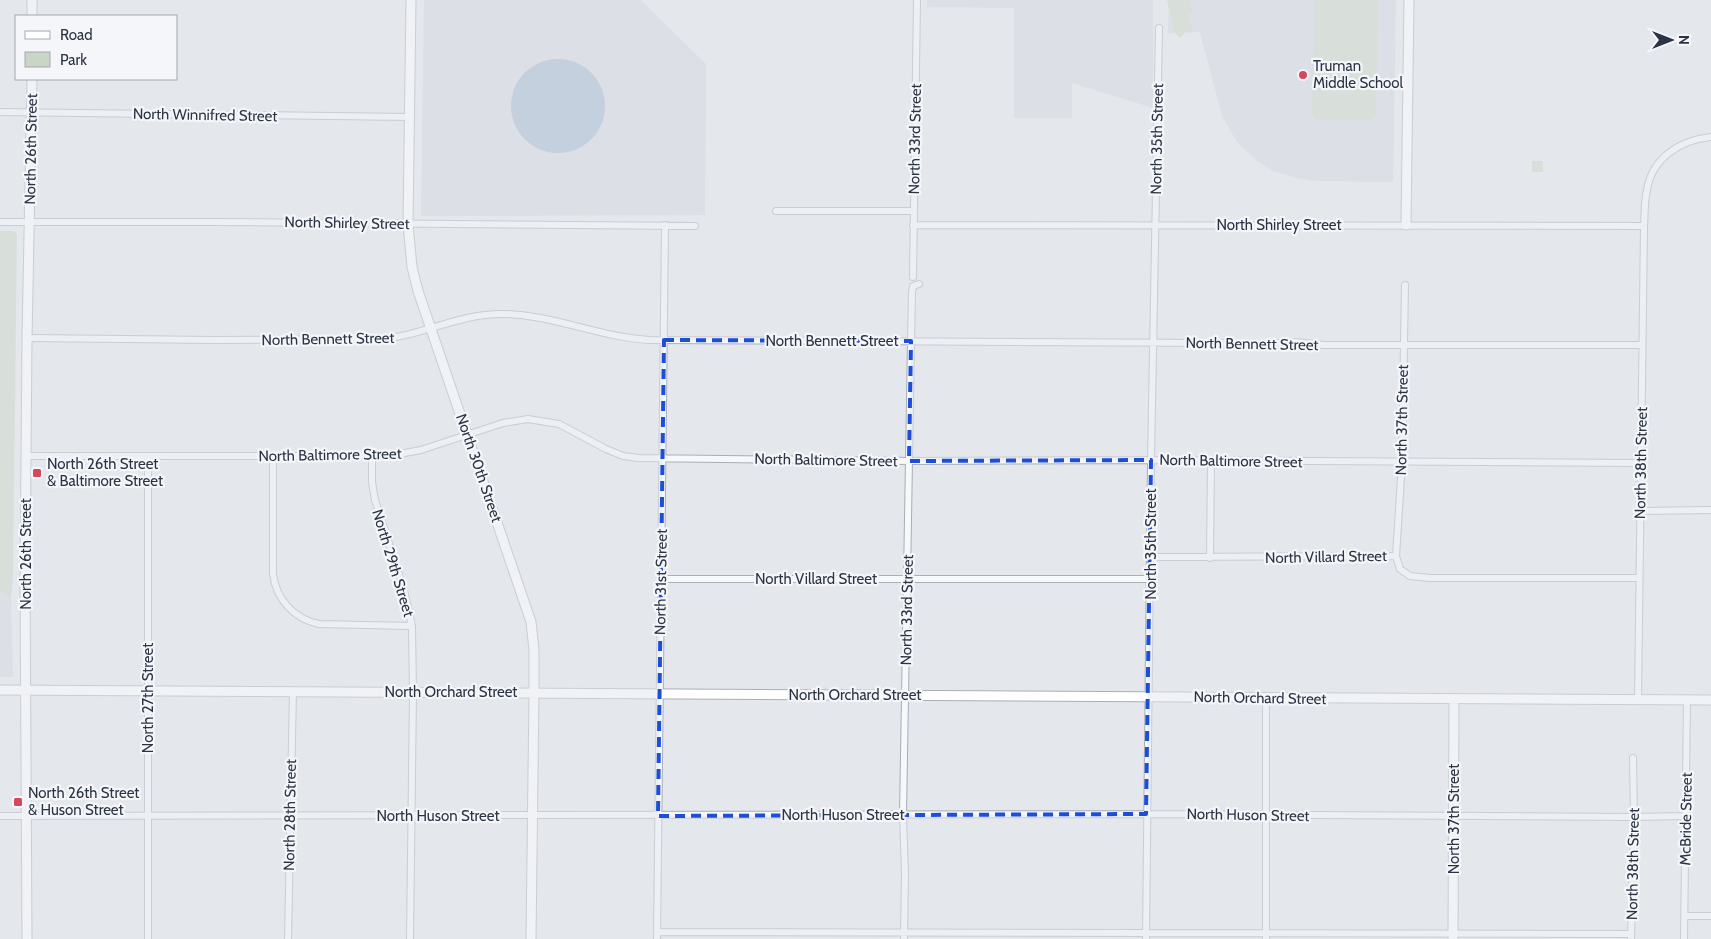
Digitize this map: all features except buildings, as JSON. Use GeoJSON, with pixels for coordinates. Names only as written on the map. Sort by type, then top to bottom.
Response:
{"type":"FeatureCollection","features":[{"type":"Feature","properties":{"kind":"street"},"geometry":{"type":"LineString","coordinates":[[32,0],[32,15]]}},
{"type":"Feature","properties":{"kind":"street","name":"North 30th Street"},"geometry":{"type":"LineString","coordinates":[[411,0],[408,224],[414,276],[531,622],[534,650],[531,939]]}},
{"type":"Feature","properties":{"kind":"street","name":"North 33rd Street"},"geometry":{"type":"LineString","coordinates":[[913,277],[917,0]]}},
{"type":"Feature","properties":{"kind":"street"},"geometry":{"type":"LineString","coordinates":[[1406,226],[1409,0]]}},
{"type":"Feature","properties":{"kind":"street","name":"North 35th Street"},"geometry":{"type":"LineString","coordinates":[[1146,936],[1151,460],[1159,28]]}},
{"type":"Feature","properties":{"kind":"street","name":"North 26th Street"},"geometry":{"type":"LineString","coordinates":[[27,939],[27,338],[32,80]]}},
{"type":"Feature","properties":{"kind":"street","name":"North Winnifred Street"},"geometry":{"type":"LineString","coordinates":[[0,112],[410,117]]}},
{"type":"Feature","properties":{"kind":"street"},"geometry":{"type":"LineString","coordinates":[[1644,226],[1646,190],[1660,160],[1684,144],[1711,137]]}},
{"type":"Feature","properties":{"kind":"street"},"geometry":{"type":"LineString","coordinates":[[776,211],[914,211]]}},
{"type":"Feature","properties":{"kind":"street","name":"North Shirley Street"},"geometry":{"type":"LineString","coordinates":[[0,222],[695,226]]}},
{"type":"Feature","properties":{"kind":"street","name":"North 31st Street"},"geometry":{"type":"LineString","coordinates":[[657,936],[666,225]]}},
{"type":"Feature","properties":{"kind":"street","name":"North Shirley Street"},"geometry":{"type":"LineString","coordinates":[[914,225],[1644,226]]}},
{"type":"Feature","properties":{"kind":"street","name":"North 38th Street"},"geometry":{"type":"LineString","coordinates":[[1638,700],[1644,226]]}},
{"type":"Feature","properties":{"kind":"street","name":"North 33rd Street"},"geometry":{"type":"LineString","coordinates":[[904,936],[905,874],[903,815],[912,292],[914,286],[919,284]]}},
{"type":"Feature","properties":{"kind":"street","name":"North 37th Street"},"geometry":{"type":"LineString","coordinates":[[1396,556],[1402,462],[1405,285]]}},
{"type":"Feature","properties":{"kind":"street","name":"North Bennett Street"},"geometry":{"type":"LineString","coordinates":[[27,338],[378,340],[404,336],[471,316],[514,314],[626,338],[664,340],[1220,343],[1252,346],[1295,342],[1324,345],[1642,345]]}},
{"type":"Feature","properties":{"kind":"street","name":"North Baltimore Street"},"geometry":{"type":"LineString","coordinates":[[27,456],[372,457],[412,453],[509,421],[537,420],[559,424],[623,456],[663,459],[1640,463]]}},
{"type":"Feature","properties":{"kind":"street","name":"North 27th Street"},"geometry":{"type":"LineString","coordinates":[[148,456],[148,939]]}},
{"type":"Feature","properties":{"kind":"street"},"geometry":{"type":"LineString","coordinates":[[273,457],[273,574],[277,590],[288,608],[298,617],[318,624],[412,626]]}},
{"type":"Feature","properties":{"kind":"street","name":"North 29th Street"},"geometry":{"type":"LineString","coordinates":[[372,457],[372,482],[375,500],[404,590],[412,626],[410,939]]}},
{"type":"Feature","properties":{"kind":"street"},"geometry":{"type":"LineString","coordinates":[[1210,558],[1211,461]]}},
{"type":"Feature","properties":{"kind":"street"},"geometry":{"type":"LineString","coordinates":[[1640,510],[1711,510]]}},
{"type":"Feature","properties":{"kind":"street","name":"North Villard Street"},"geometry":{"type":"LineString","coordinates":[[1151,558],[1396,556],[1398,567],[1402,572],[1417,577],[1639,578]]}},
{"type":"Feature","properties":{"kind":"street","name":"North Villard Street"},"geometry":{"type":"LineString","coordinates":[[661,579],[1151,579]]}},
{"type":"Feature","properties":{"kind":"street","name":"North Orchard Street"},"geometry":{"type":"LineString","coordinates":[[0,690],[1711,700]]}},
{"type":"Feature","properties":{"kind":"street","name":"North 28th Street"},"geometry":{"type":"LineString","coordinates":[[288,939],[292,691]]}},
{"type":"Feature","properties":{"kind":"street"},"geometry":{"type":"LineString","coordinates":[[1266,698],[1266,936]]}},
{"type":"Feature","properties":{"kind":"street","name":"North 37th Street"},"geometry":{"type":"LineString","coordinates":[[1453,936],[1454,699]]}},
{"type":"Feature","properties":{"kind":"street","name":"McBride Street"},"geometry":{"type":"LineString","coordinates":[[1684,939],[1687,700]]}},
{"type":"Feature","properties":{"kind":"street","name":"North 38th Street"},"geometry":{"type":"LineString","coordinates":[[1631,936],[1634,817],[1633,758]]}},
{"type":"Feature","properties":{"kind":"street","name":"North Huson Street"},"geometry":{"type":"LineString","coordinates":[[0,816],[1146,814],[1686,816]]}},
{"type":"Feature","properties":{"kind":"street"},"geometry":{"type":"LineString","coordinates":[[1684,916],[1711,916]]}},
{"type":"Feature","properties":{"kind":"street"},"geometry":{"type":"LineString","coordinates":[[657,936],[1631,936]]}},
{"type":"Feature","properties":{"kind":"highlighted area"},"geometry":{"type":"Polygon","coordinates":[[[664,340],[911,341],[909,461],[1151,460],[1146,814],[658,816],[664,340]]]}},
{"type":"Feature","properties":{"kind":"shaded area"},"geometry":{"type":"Polygon","coordinates":[[[424,0],[641,0],[706,64],[705,215],[421,216],[424,0]]]}},
{"type":"Feature","properties":{"kind":"shaded area"},"geometry":{"type":"Polygon","coordinates":[[[927,0],[1153,0],[1153,108],[1072,83],[1072,118],[1014,118],[1014,8],[927,7],[927,0]]]}},
{"type":"Feature","properties":{"kind":"shaded area","name":"Truman Middle School"},"geometry":{"type":"Polygon","coordinates":[[[1169,0],[1396,0],[1393,182],[1315,181],[1273,171],[1256,160],[1237,142],[1222,116],[1200,32],[1168,33],[1169,0]]]}},
{"type":"Feature","properties":{"kind":"shaded area"},"geometry":{"type":"Polygon","coordinates":[[[0,591],[11,598],[13,677],[0,677],[0,591]]]}},
{"type":"Feature","properties":{"kind":"green space"},"geometry":{"type":"Polygon","coordinates":[[[1167,0],[1189,0],[1193,13],[1188,14],[1193,32],[1184,33],[1182,37],[1179,37],[1174,32],[1167,0]]]}},
{"type":"Feature","properties":{"kind":"green space"},"geometry":{"type":"Polygon","coordinates":[[[1314,0],[1378,0],[1376,116],[1373,116],[1372,121],[1315,120],[1315,115],[1312,115],[1314,0]]]}},
{"type":"Feature","properties":{"kind":"green space"},"geometry":{"type":"Polygon","coordinates":[[[1532,161],[1543,161],[1543,172],[1532,172],[1532,161]]]}},
{"type":"Feature","properties":{"kind":"green space"},"geometry":{"type":"Polygon","coordinates":[[[0,231],[13,231],[17,234],[13,575],[11,598],[0,591],[0,231]]]}},
{"type":"Feature","properties":{"kind":"water"},"geometry":{"type":"Polygon","coordinates":[[[558,59],[576,63],[591,73],[601,88],[605,106],[601,124],[591,139],[576,149],[558,153],[540,149],[525,139],[515,124],[511,106],[515,88],[525,73],[540,63],[558,59]]]}},
{"type":"Feature","properties":{"kind":"place","name":"Truman Middle School"},"geometry":{"type":"Point","coordinates":[1303,75]}},
{"type":"Feature","properties":{"kind":"place","name":"North 26th Street & Baltimore Street"},"geometry":{"type":"Point","coordinates":[37,473]}},
{"type":"Feature","properties":{"kind":"place","name":"North 26th Street & Huson Street"},"geometry":{"type":"Point","coordinates":[18,802]}}]}
